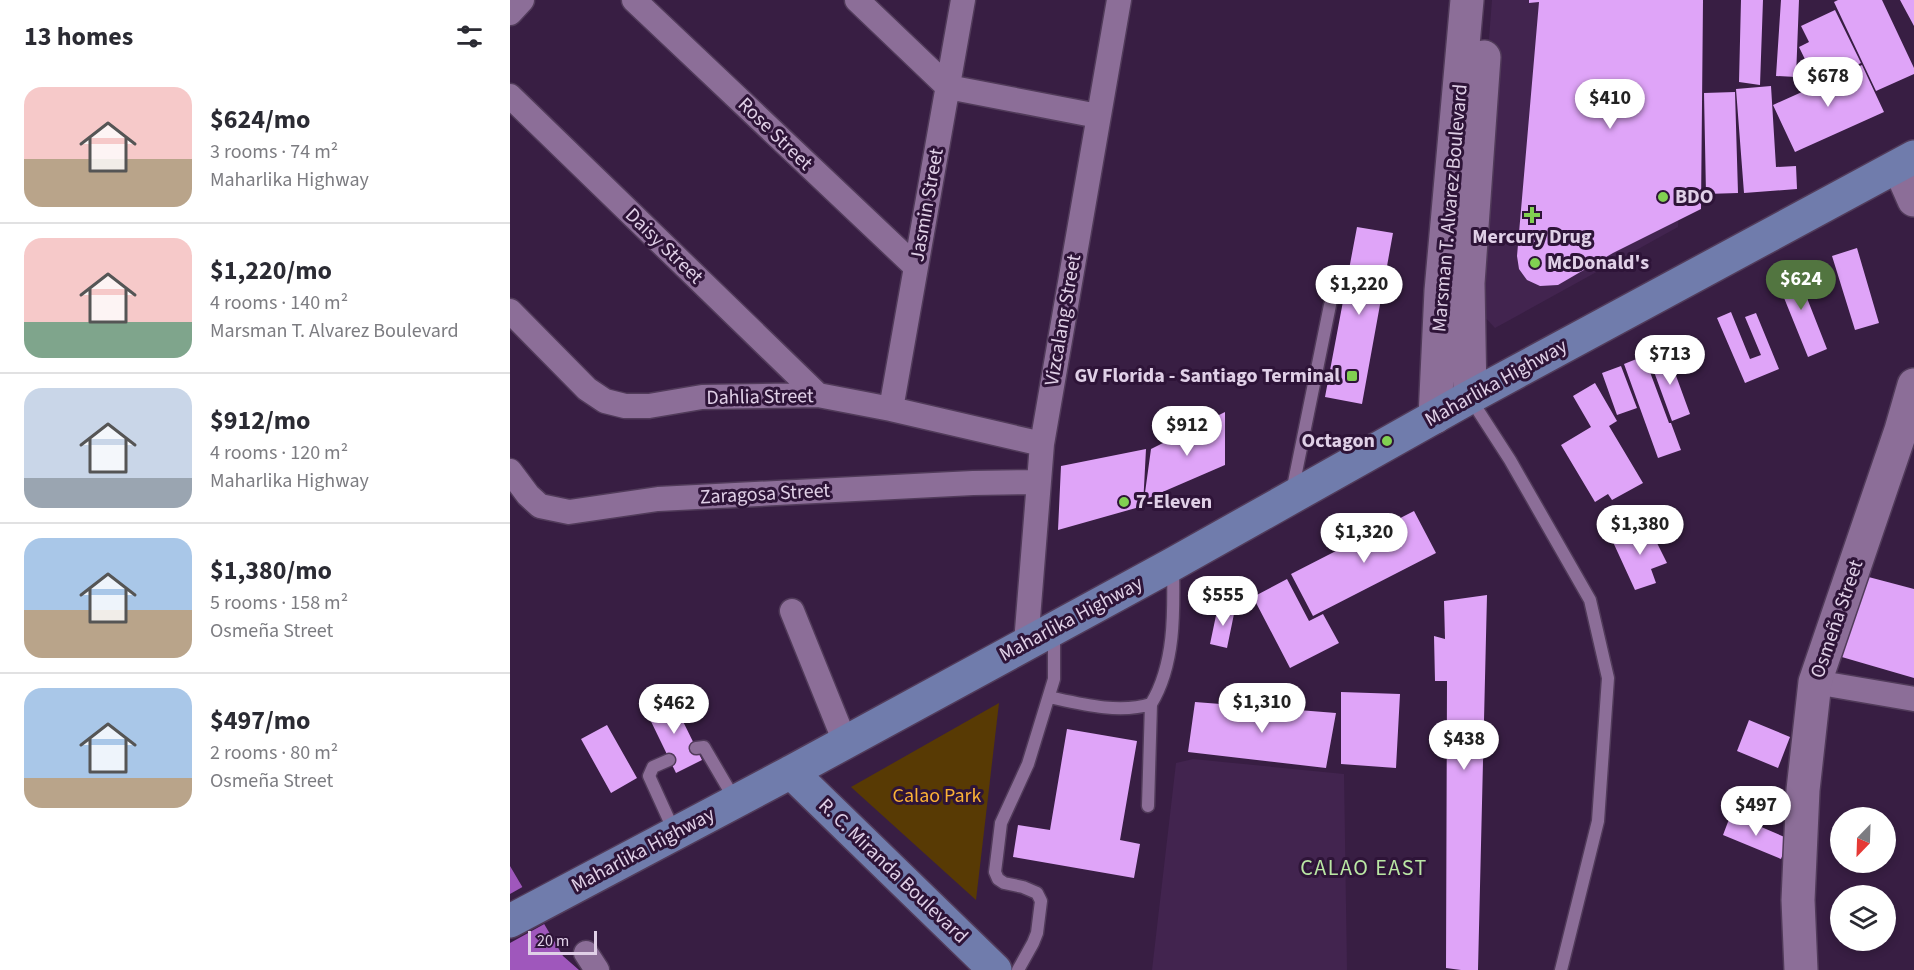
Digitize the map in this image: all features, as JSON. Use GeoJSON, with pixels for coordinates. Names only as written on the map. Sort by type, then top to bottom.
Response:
{"type":"FeatureCollection","features":[{"type":"Feature","properties":{"kind":"main road","name":"Maharlika Highway"},"geometry":{"type":"LineString","coordinates":[[510,921],[791,772],[1173,564],[1470,397],[1907,162]]}},
{"type":"Feature","properties":{"kind":"main road","name":"R. C. Miranda Boulevard"},"geometry":{"type":"LineString","coordinates":[[791,772],[995,970]]}},
{"type":"Feature","properties":{"kind":"street"},"geometry":{"type":"LineString","coordinates":[[510,13],[522,0]]}},
{"type":"Feature","properties":{"kind":"street","name":"Rose Street"},"geometry":{"type":"LineString","coordinates":[[634,0],[916,267]]}},
{"type":"Feature","properties":{"kind":"street"},"geometry":{"type":"LineString","coordinates":[[857,0],[948,87],[1098,116]]}},
{"type":"Feature","properties":{"kind":"street","name":"Jasmin Street"},"geometry":{"type":"LineString","coordinates":[[891,409],[963,0]]}},
{"type":"Feature","properties":{"kind":"street","name":"Vizcalang Street"},"geometry":{"type":"LineString","coordinates":[[1026,643],[1042,444],[1119,0]]}},
{"type":"Feature","properties":{"kind":"street","name":"Marsman T. Alvarez Boulevard"},"geometry":{"type":"LineString","coordinates":[[1435,417],[1442,291],[1467,0]]}},
{"type":"Feature","properties":{"kind":"street","name":"Marsman T. Alvarez Boulevard"},"geometry":{"type":"LineString","coordinates":[[1470,397],[1468,283],[1489,0]]}},
{"type":"Feature","properties":{"kind":"street","name":"Daisy Street"},"geometry":{"type":"LineString","coordinates":[[510,96],[818,395]]}},
{"type":"Feature","properties":{"kind":"street"},"geometry":{"type":"LineString","coordinates":[[1907,162],[1914,200]]}},
{"type":"Feature","properties":{"kind":"street","name":"Dahlia Street"},"geometry":{"type":"LineString","coordinates":[[510,311],[587,389],[604,401],[625,406],[650,406],[702,397],[818,395],[891,409],[1042,444]]}},
{"type":"Feature","properties":{"kind":"street","name":"Osmeña Street"},"geometry":{"type":"LineString","coordinates":[[1801,970],[1799,889],[1803,790],[1815,682],[1908,432],[1914,385]]}},
{"type":"Feature","properties":{"kind":"street","name":"Zaragosa Street"},"geometry":{"type":"LineString","coordinates":[[510,471],[528,495],[540,506],[555,511],[569,512],[658,499],[973,483],[1038,482]]}},
{"type":"Feature","properties":{"kind":"street"},"geometry":{"type":"LineString","coordinates":[[792,611],[845,742]]}},
{"type":"Feature","properties":{"kind":"street"},"geometry":{"type":"LineString","coordinates":[[1815,682],[1914,699]]}},
{"type":"Feature","properties":{"kind":"street"},"geometry":{"type":"LineString","coordinates":[[941,918],[970,970]]}},
{"type":"Feature","properties":{"kind":"lane"},"geometry":{"type":"LineString","coordinates":[[1291,497],[1330,305]]}},
{"type":"Feature","properties":{"kind":"lane"},"geometry":{"type":"LineString","coordinates":[[1470,397],[1510,460],[1590,600],[1608,678],[1598,821],[1561,970]]}},
{"type":"Feature","properties":{"kind":"lane"},"geometry":{"type":"LineString","coordinates":[[1148,806],[1152,704],[1160,691],[1170,646],[1174,615],[1173,564]]}},
{"type":"Feature","properties":{"kind":"lane"},"geometry":{"type":"LineString","coordinates":[[1018,970],[1037,933],[1041,902],[1037,893],[1004,883],[998,879],[995,872],[1001,823],[1028,764],[1054,679],[1054,628]]}},
{"type":"Feature","properties":{"kind":"lane"},"geometry":{"type":"LineString","coordinates":[[1049,697],[1135,709],[1152,704]]}},
{"type":"Feature","properties":{"kind":"lane"},"geometry":{"type":"LineString","coordinates":[[696,748],[704,747],[735,801]]}},
{"type":"Feature","properties":{"kind":"lane"},"geometry":{"type":"LineString","coordinates":[[669,760],[653,767],[649,776],[674,833]]}},
{"type":"Feature","properties":{"kind":"shaded area"},"geometry":{"type":"Polygon","coordinates":[[[1492,0],[1686,0],[1678,227],[1495,328],[1479,311],[1471,269],[1492,0]]]}},
{"type":"Feature","properties":{"kind":"shaded area"},"geometry":{"type":"Polygon","coordinates":[[[1193,759],[1344,774],[1347,970],[1152,970],[1176,763],[1193,759]]]}},
{"type":"Feature","properties":{"kind":"shaded area"},"geometry":{"type":"Polygon","coordinates":[[[510,866],[563,956],[579,970],[510,970],[510,866]]]}},
{"type":"Feature","properties":{"kind":"green space","name":"Calao Park"},"geometry":{"type":"Polygon","coordinates":[[[999,703],[976,900],[851,787],[999,703]]]}},
{"type":"Feature","properties":{"kind":"pier"},"geometry":{"type":"Polygon","coordinates":[[[526,885],[548,922],[510,943],[510,894],[526,885]]]}},
{"type":"Feature","properties":{"kind":"building"},"geometry":{"type":"Polygon","coordinates":[[[1529,0],[1703,0],[1701,209],[1613,253],[1558,285],[1540,286],[1527,280],[1519,269],[1517,256],[1539,2],[1529,3],[1529,0]]]}},
{"type":"Feature","properties":{"kind":"building"},"geometry":{"type":"Polygon","coordinates":[[[1741,0],[1763,0],[1760,85],[1739,82],[1741,0]]]}},
{"type":"Feature","properties":{"kind":"building"},"geometry":{"type":"Polygon","coordinates":[[[1781,0],[1799,0],[1796,77],[1776,76],[1781,0]]]}},
{"type":"Feature","properties":{"kind":"building"},"geometry":{"type":"Polygon","coordinates":[[[1838,0],[1882,0],[1914,68],[1914,74],[1876,91],[1834,2],[1838,0]]]}},
{"type":"Feature","properties":{"kind":"building"},"geometry":{"type":"Polygon","coordinates":[[[1900,0],[1914,0],[1914,26],[1900,0]]]}},
{"type":"Feature","properties":{"kind":"building"},"geometry":{"type":"Polygon","coordinates":[[[1835,10],[1861,63],[1817,84],[1799,47],[1809,42],[1801,26],[1835,10]]]}},
{"type":"Feature","properties":{"kind":"building"},"geometry":{"type":"Polygon","coordinates":[[[1862,65],[1884,112],[1795,152],[1773,105],[1862,65]]]}},
{"type":"Feature","properties":{"kind":"building"},"geometry":{"type":"Polygon","coordinates":[[[1771,86],[1776,167],[1796,166],[1797,189],[1744,193],[1736,89],[1771,86]]]}},
{"type":"Feature","properties":{"kind":"building"},"geometry":{"type":"Polygon","coordinates":[[[1735,92],[1738,193],[1706,194],[1704,93],[1735,92]]]}},
{"type":"Feature","properties":{"kind":"building"},"geometry":{"type":"Polygon","coordinates":[[[1357,227],[1393,233],[1362,404],[1325,397],[1357,227]]]}},
{"type":"Feature","properties":{"kind":"building"},"geometry":{"type":"Polygon","coordinates":[[[1857,248],[1879,323],[1855,330],[1832,256],[1857,248]]]}},
{"type":"Feature","properties":{"kind":"building"},"geometry":{"type":"Polygon","coordinates":[[[1794,265],[1827,349],[1808,357],[1774,273],[1794,265]]]}},
{"type":"Feature","properties":{"kind":"building"},"geometry":{"type":"Polygon","coordinates":[[[1731,312],[1750,359],[1761,355],[1745,317],[1756,313],[1779,369],[1745,383],[1717,318],[1731,312]]]}},
{"type":"Feature","properties":{"kind":"building"},"geometry":{"type":"Polygon","coordinates":[[[1667,351],[1690,414],[1672,421],[1649,358],[1667,351]]]}},
{"type":"Feature","properties":{"kind":"building"},"geometry":{"type":"Polygon","coordinates":[[[1644,356],[1681,450],[1658,458],[1624,364],[1644,356]]]}},
{"type":"Feature","properties":{"kind":"building"},"geometry":{"type":"Polygon","coordinates":[[[1621,366],[1637,408],[1617,415],[1602,373],[1621,366]]]}},
{"type":"Feature","properties":{"kind":"building"},"geometry":{"type":"Polygon","coordinates":[[[1595,383],[1617,421],[1609,426],[1643,483],[1612,500],[1608,494],[1595,502],[1561,445],[1591,427],[1573,396],[1595,383]]]}},
{"type":"Feature","properties":{"kind":"building"},"geometry":{"type":"Polygon","coordinates":[[[1225,412],[1225,465],[1144,500],[1151,449],[1225,412]]]}},
{"type":"Feature","properties":{"kind":"building"},"geometry":{"type":"Polygon","coordinates":[[[1146,449],[1143,506],[1058,530],[1061,466],[1146,449]]]}},
{"type":"Feature","properties":{"kind":"building"},"geometry":{"type":"Polygon","coordinates":[[[1414,511],[1436,553],[1313,616],[1291,574],[1414,511]]]}},
{"type":"Feature","properties":{"kind":"building"},"geometry":{"type":"Polygon","coordinates":[[[1647,523],[1667,563],[1651,569],[1656,583],[1635,590],[1613,542],[1647,523]]]}},
{"type":"Feature","properties":{"kind":"building"},"geometry":{"type":"Polygon","coordinates":[[[1861,575],[1914,589],[1914,678],[1828,653],[1861,575]]]}},
{"type":"Feature","properties":{"kind":"building"},"geometry":{"type":"Polygon","coordinates":[[[1287,579],[1309,621],[1323,614],[1339,643],[1290,668],[1253,597],[1287,579]]]}},
{"type":"Feature","properties":{"kind":"building"},"geometry":{"type":"Polygon","coordinates":[[[1487,595],[1478,970],[1461,970],[1446,968],[1447,681],[1435,681],[1434,636],[1445,639],[1444,601],[1487,595]]]}},
{"type":"Feature","properties":{"kind":"building"},"geometry":{"type":"Polygon","coordinates":[[[1218,606],[1235,609],[1227,648],[1210,644],[1218,606]]]}},
{"type":"Feature","properties":{"kind":"building"},"geometry":{"type":"Polygon","coordinates":[[[1341,692],[1400,694],[1396,768],[1341,764],[1341,692]]]}},
{"type":"Feature","properties":{"kind":"building"},"geometry":{"type":"Polygon","coordinates":[[[671,697],[702,760],[676,773],[645,709],[671,697]]]}},
{"type":"Feature","properties":{"kind":"building"},"geometry":{"type":"Polygon","coordinates":[[[1195,702],[1336,713],[1326,768],[1188,752],[1195,702]]]}},
{"type":"Feature","properties":{"kind":"building"},"geometry":{"type":"Polygon","coordinates":[[[1749,720],[1790,737],[1778,768],[1737,751],[1749,720]]]}},
{"type":"Feature","properties":{"kind":"building"},"geometry":{"type":"Polygon","coordinates":[[[607,725],[637,778],[611,793],[581,739],[607,725]]]}},
{"type":"Feature","properties":{"kind":"building"},"geometry":{"type":"Polygon","coordinates":[[[1067,729],[1137,741],[1120,840],[1140,844],[1134,878],[1013,857],[1018,825],[1050,830],[1067,729]]]}},
{"type":"Feature","properties":{"kind":"building"},"geometry":{"type":"Polygon","coordinates":[[[1731,814],[1789,839],[1781,859],[1723,835],[1731,814]]]}},
{"type":"Feature","properties":{"kind":"place","name":"BDO"},"geometry":{"type":"Point","coordinates":[1663,197]}},
{"type":"Feature","properties":{"kind":"place","name":"Mercury Drug"},"geometry":{"type":"Point","coordinates":[1532,215]}},
{"type":"Feature","properties":{"kind":"place","name":"McDonald's"},"geometry":{"type":"Point","coordinates":[1535,263]}},
{"type":"Feature","properties":{"kind":"place","name":"GV Florida - Santiago Terminal"},"geometry":{"type":"Point","coordinates":[1352,376]}},
{"type":"Feature","properties":{"kind":"place","name":"Octagon"},"geometry":{"type":"Point","coordinates":[1387,441]}},
{"type":"Feature","properties":{"kind":"place","name":"7-Eleven"},"geometry":{"type":"Point","coordinates":[1124,502]}},
{"type":"Feature","properties":{"kind":"district","name":"CALAO EAST"},"geometry":{"type":"Point","coordinates":[1364,868]}}]}
